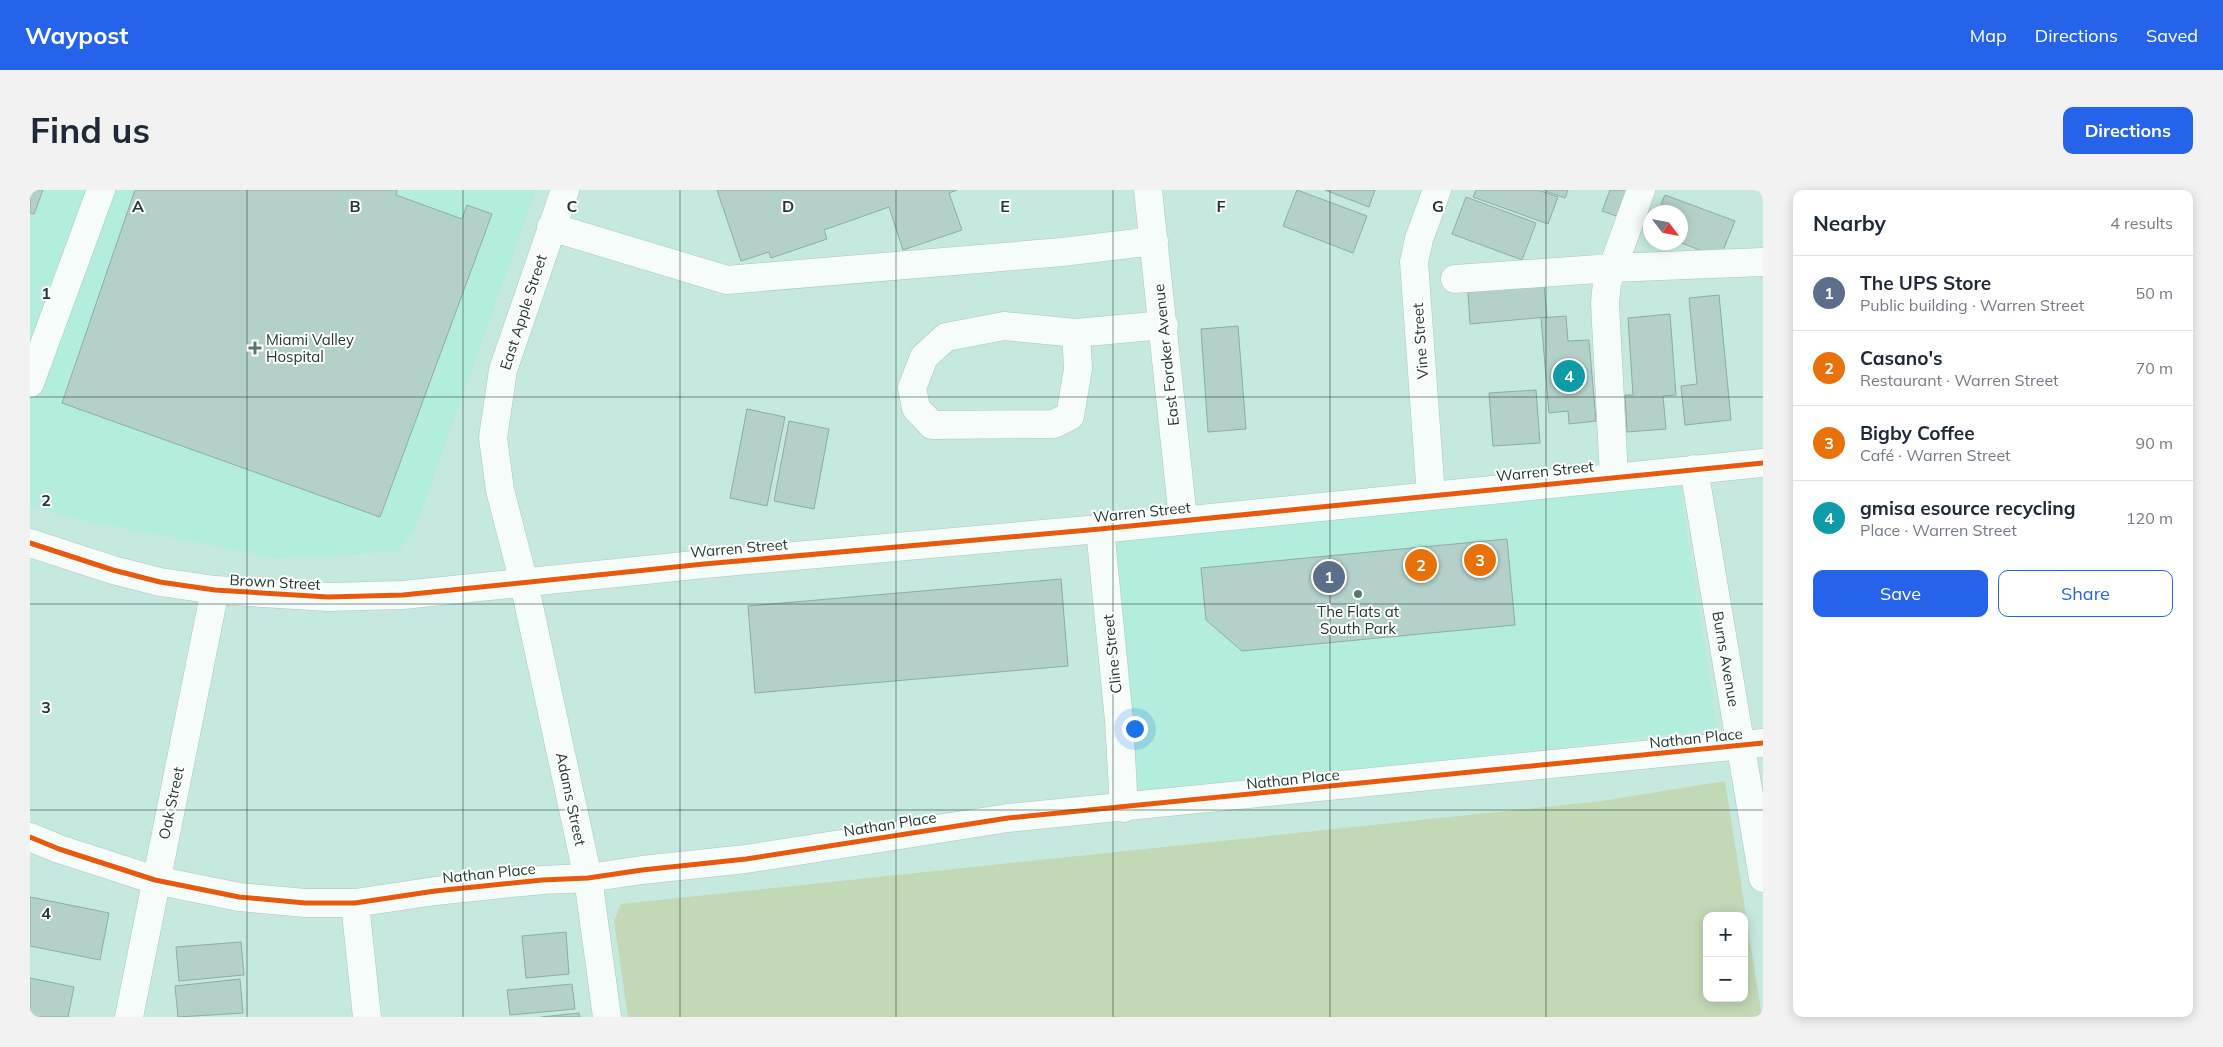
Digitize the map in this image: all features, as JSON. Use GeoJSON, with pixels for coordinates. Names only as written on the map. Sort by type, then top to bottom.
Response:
{"type":"FeatureCollection","features":[{"type":"Feature","properties":{"kind":"street"},"geometry":{"type":"LineString","coordinates":[[30,383],[101,190]]}},
{"type":"Feature","properties":{"kind":"street","name":"East Apple Street"},"geometry":{"type":"LineString","coordinates":[[524,583],[500,490],[493,438],[502,370],[565,190]]}},
{"type":"Feature","properties":{"kind":"street","name":"East Foraker Avenue"},"geometry":{"type":"LineString","coordinates":[[1148,190],[1164,325],[1183,520]]}},
{"type":"Feature","properties":{"kind":"street","name":"Vine Street"},"geometry":{"type":"LineString","coordinates":[[1431,496],[1414,262],[1419,239],[1437,190]]}},
{"type":"Feature","properties":{"kind":"street"},"geometry":{"type":"LineString","coordinates":[[1614,477],[1605,303],[1607,283],[1641,190]]}},
{"type":"Feature","properties":{"kind":"street"},"geometry":{"type":"LineString","coordinates":[[551,227],[727,280],[1062,252],[1154,241]]}},
{"type":"Feature","properties":{"kind":"street"},"geometry":{"type":"LineString","coordinates":[[1455,279],[1612,268],[1763,262]]}},
{"type":"Feature","properties":{"kind":"street"},"geometry":{"type":"LineString","coordinates":[[1076,333],[1078,369],[1070,416],[1054,424],[932,424],[916,408],[912,388],[924,357],[946,337],[1004,326],[1076,333],[1164,325]]}},
{"type":"Feature","properties":{"kind":"street","name":"Warren Street"},"geometry":{"type":"LineString","coordinates":[[524,583],[704,564],[1100,529],[1763,463]]}},
{"type":"Feature","properties":{"kind":"street","name":"Burns Avenue"},"geometry":{"type":"LineString","coordinates":[[1694,469],[1752,744],[1763,878]]}},
{"type":"Feature","properties":{"kind":"street","name":"Cline Street"},"geometry":{"type":"LineString","coordinates":[[1100,529],[1119,720],[1124,808]]}},
{"type":"Feature","properties":{"kind":"street","name":"Brown Street"},"geometry":{"type":"LineString","coordinates":[[30,543],[113,570],[160,582],[215,590],[328,597],[403,595],[524,583]]}},
{"type":"Feature","properties":{"kind":"street","name":"Adams Street"},"geometry":{"type":"LineString","coordinates":[[524,583],[588,878],[607,1017]]}},
{"type":"Feature","properties":{"kind":"street","name":"Oak Street"},"geometry":{"type":"LineString","coordinates":[[129,1017],[155,880],[215,590]]}},
{"type":"Feature","properties":{"kind":"street","name":"Nathan Place"},"geometry":{"type":"LineString","coordinates":[[30,837],[59,849],[155,880],[239,897],[305,903],[355,903],[503,884],[588,878],[746,859],[1008,818],[1124,808],[1752,744]]}},
{"type":"Feature","properties":{"kind":"street"},"geometry":{"type":"LineString","coordinates":[[355,903],[368,1017]]}},
{"type":"Feature","properties":{"kind":"shaded area","name":"Miami Valley Hospital"},"geometry":{"type":"Polygon","coordinates":[[[30,190],[536,190],[416,526],[398,552],[276,558],[86,521],[30,506],[30,190]]]}},
{"type":"Feature","properties":{"kind":"shaded area"},"geometry":{"type":"Polygon","coordinates":[[[1679,484],[1717,729],[1139,796],[1109,538],[1679,484]]]}},
{"type":"Feature","properties":{"kind":"shaded area"},"geometry":{"type":"Polygon","coordinates":[[[1725,781],[1746,912],[1703,912],[1703,1002],[1748,1002],[1748,928],[1762,1017],[628,1017],[614,921],[621,904],[1602,801],[1725,781]]]}},
{"type":"Feature","properties":{"kind":"building"},"geometry":{"type":"Polygon","coordinates":[[[30,190],[43,190],[34,214],[30,213],[30,190]]]}},
{"type":"Feature","properties":{"kind":"building","name":"Miami Valley Hospital"},"geometry":{"type":"Polygon","coordinates":[[[135,190],[397,190],[396,195],[462,219],[467,205],[492,214],[380,517],[62,403],[135,190]]]}},
{"type":"Feature","properties":{"kind":"building"},"geometry":{"type":"Polygon","coordinates":[[[717,190],[957,190],[949,193],[962,230],[903,250],[889,207],[824,230],[827,239],[771,258],[769,252],[741,261],[717,190]]]}},
{"type":"Feature","properties":{"kind":"building"},"geometry":{"type":"Polygon","coordinates":[[[1297,190],[1367,216],[1353,253],[1283,226],[1297,190]]]}},
{"type":"Feature","properties":{"kind":"building"},"geometry":{"type":"Polygon","coordinates":[[[1325,190],[1375,190],[1369,207],[1325,190]]]}},
{"type":"Feature","properties":{"kind":"building"},"geometry":{"type":"Polygon","coordinates":[[[1476,190],[1538,190],[1558,197],[1548,224],[1473,197],[1476,190]]]}},
{"type":"Feature","properties":{"kind":"building"},"geometry":{"type":"Polygon","coordinates":[[[1543,190],[1568,190],[1565,198],[1543,190]]]}},
{"type":"Feature","properties":{"kind":"building"},"geometry":{"type":"Polygon","coordinates":[[[1610,190],[1633,190],[1622,218],[1602,211],[1610,190]]]}},
{"type":"Feature","properties":{"kind":"building"},"geometry":{"type":"Polygon","coordinates":[[[1665,195],[1735,221],[1720,258],[1688,246],[1688,205],[1661,205],[1665,195]]]}},
{"type":"Feature","properties":{"kind":"building"},"geometry":{"type":"Polygon","coordinates":[[[1466,197],[1536,223],[1522,260],[1452,234],[1466,197]]]}},
{"type":"Feature","properties":{"kind":"building"},"geometry":{"type":"Polygon","coordinates":[[[1544,285],[1547,317],[1470,324],[1468,292],[1544,285]]]}},
{"type":"Feature","properties":{"kind":"building"},"geometry":{"type":"Polygon","coordinates":[[[1719,295],[1731,420],[1685,425],[1681,386],[1697,384],[1689,298],[1719,295]]]}},
{"type":"Feature","properties":{"kind":"building"},"geometry":{"type":"Polygon","coordinates":[[[1670,314],[1676,395],[1663,396],[1666,429],[1627,432],[1625,395],[1633,395],[1628,318],[1670,314]]]}},
{"type":"Feature","properties":{"kind":"building"},"geometry":{"type":"Polygon","coordinates":[[[1566,316],[1568,341],[1589,340],[1596,421],[1569,424],[1568,411],[1549,413],[1541,318],[1566,316]]]}},
{"type":"Feature","properties":{"kind":"building"},"geometry":{"type":"Polygon","coordinates":[[[1238,326],[1246,429],[1208,432],[1201,329],[1238,326]]]}},
{"type":"Feature","properties":{"kind":"building"},"geometry":{"type":"Polygon","coordinates":[[[1536,390],[1540,443],[1493,446],[1489,393],[1536,390]]]}},
{"type":"Feature","properties":{"kind":"building"},"geometry":{"type":"Polygon","coordinates":[[[747,409],[785,417],[767,506],[730,498],[747,409]]]}},
{"type":"Feature","properties":{"kind":"building"},"geometry":{"type":"Polygon","coordinates":[[[789,421],[829,429],[814,509],[774,501],[789,421]]]}},
{"type":"Feature","properties":{"kind":"building","name":"The Flats at South Park"},"geometry":{"type":"Polygon","coordinates":[[[1507,539],[1515,625],[1242,651],[1206,620],[1201,568],[1507,539]]]}},
{"type":"Feature","properties":{"kind":"building"},"geometry":{"type":"Polygon","coordinates":[[[1061,579],[1068,666],[755,693],[748,606],[1061,579]]]}},
{"type":"Feature","properties":{"kind":"building"},"geometry":{"type":"Polygon","coordinates":[[[30,897],[109,913],[100,960],[30,946],[30,897]]]}},
{"type":"Feature","properties":{"kind":"building"},"geometry":{"type":"Polygon","coordinates":[[[566,932],[569,974],[526,978],[522,936],[566,932]]]}},
{"type":"Feature","properties":{"kind":"building"},"geometry":{"type":"Polygon","coordinates":[[[241,942],[244,975],[179,981],[176,947],[241,942]]]}},
{"type":"Feature","properties":{"kind":"building"},"geometry":{"type":"Polygon","coordinates":[[[30,978],[74,987],[68,1017],[30,1017],[30,978]]]}},
{"type":"Feature","properties":{"kind":"building"},"geometry":{"type":"Polygon","coordinates":[[[240,979],[243,1013],[178,1017],[175,986],[240,979]]]}},
{"type":"Feature","properties":{"kind":"building"},"geometry":{"type":"Polygon","coordinates":[[[572,984],[575,1009],[510,1015],[507,990],[572,984]]]}},
{"type":"Feature","properties":{"kind":"building"},"geometry":{"type":"Polygon","coordinates":[[[579,1013],[580,1017],[541,1017],[579,1013]]]}},
{"type":"Feature","properties":{"kind":"cycle path"},"geometry":{"type":"LineString","coordinates":[[30,543],[113,570],[160,582],[215,590],[328,597],[403,595],[704,564],[1100,529],[1763,463]]}},
{"type":"Feature","properties":{"kind":"cycle path"},"geometry":{"type":"LineString","coordinates":[[30,837],[59,849],[155,880],[239,897],[305,903],[355,903],[435,891],[542,880],[588,878],[746,859],[1008,818],[1763,743]]}},
{"type":"Feature","properties":{"kind":"place","name":"Miami Valley Hospital"},"geometry":{"type":"Point","coordinates":[255,348]}},
{"type":"Feature","properties":{"kind":"place","name":"gmisa esource recycling"},"geometry":{"type":"Point","coordinates":[1569,376]}},
{"type":"Feature","properties":{"kind":"place","name":"Bigby Coffee"},"geometry":{"type":"Point","coordinates":[1480,560]}},
{"type":"Feature","properties":{"kind":"place","name":"Casano's"},"geometry":{"type":"Point","coordinates":[1421,565]}},
{"type":"Feature","properties":{"kind":"place","name":"The UPS Store"},"geometry":{"type":"Point","coordinates":[1329,577]}},
{"type":"Feature","properties":{"kind":"place","name":"The Flats at South Park"},"geometry":{"type":"Point","coordinates":[1358,594]}}]}
